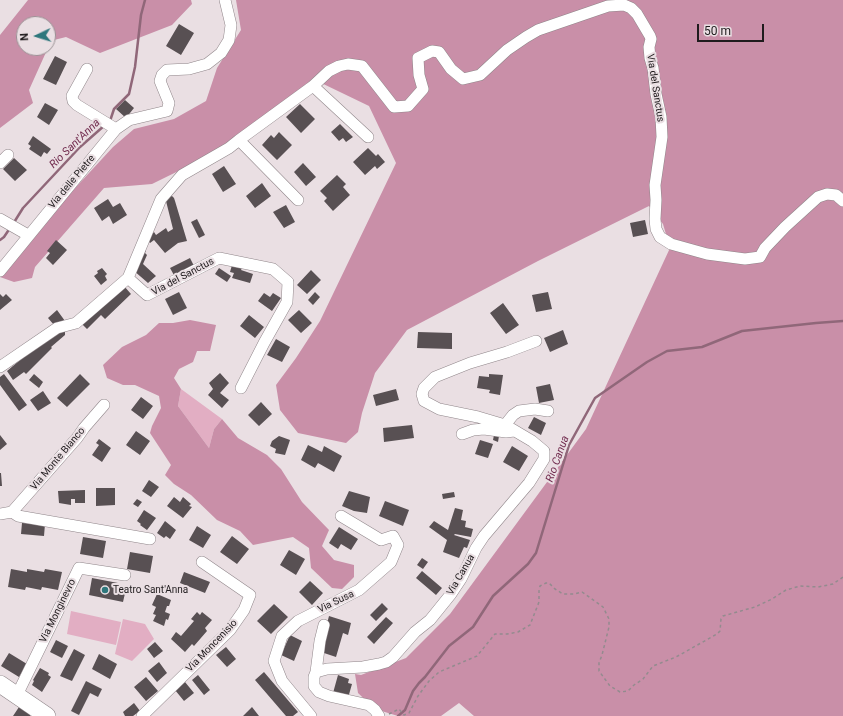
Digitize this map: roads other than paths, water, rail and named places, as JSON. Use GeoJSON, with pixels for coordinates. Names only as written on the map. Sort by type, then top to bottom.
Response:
{"type":"FeatureCollection","features":[{"type":"Feature","properties":{"kind":"main road"},"geometry":{"type":"LineString","coordinates":[[0,684],[47,716]]}},
{"type":"Feature","properties":{"kind":"street","name":"Via delle Pietre"},"geometry":{"type":"LineString","coordinates":[[0,271],[26,234],[114,128],[129,120],[167,111],[169,103],[160,81],[162,75],[167,70],[188,69],[208,64],[221,53],[229,40],[231,25],[225,0]]}},
{"type":"Feature","properties":{"kind":"street","name":"Via del Sanctus"},"geometry":{"type":"LineString","coordinates":[[0,367],[57,328],[76,323],[128,278],[161,199],[182,175],[228,148],[313,86],[330,71],[339,66],[348,64],[362,66],[394,107],[408,106],[422,89],[418,58],[432,51],[439,52],[450,69],[463,79],[480,75],[507,50],[538,30],[608,6],[624,5],[631,8],[637,14],[651,40],[649,47],[650,58],[661,117],[662,136],[654,185],[656,200],[656,229],[660,237],[671,244],[707,254],[745,259],[760,257],[765,248],[785,227],[818,197],[827,194],[836,195],[843,201]]}},
{"type":"Feature","properties":{"kind":"street"},"geometry":{"type":"LineString","coordinates":[[87,69],[72,96],[73,101],[114,128]]}},
{"type":"Feature","properties":{"kind":"street"},"geometry":{"type":"LineString","coordinates":[[313,86],[368,137]]}},
{"type":"Feature","properties":{"kind":"street"},"geometry":{"type":"LineString","coordinates":[[239,140],[298,200]]}},
{"type":"Feature","properties":{"kind":"street"},"geometry":{"type":"LineString","coordinates":[[3,221],[26,234]]}},
{"type":"Feature","properties":{"kind":"street","name":"Via del Sanctus"},"geometry":{"type":"LineString","coordinates":[[128,278],[147,296],[219,258],[273,269],[288,282],[287,302],[241,388]]}},
{"type":"Feature","properties":{"kind":"street","name":"Via Canua"},"geometry":{"type":"LineString","coordinates":[[316,672],[327,669],[363,667],[386,662],[393,657],[415,632],[430,620],[451,594],[461,579],[476,548],[484,536],[529,483],[544,459],[544,451],[532,441],[509,428],[478,416],[439,409],[424,401],[422,394],[424,388],[435,377],[470,363],[507,352],[536,341]]}},
{"type":"Feature","properties":{"kind":"street","name":"Via Monte Bianco"},"geometry":{"type":"LineString","coordinates":[[12,512],[104,405]]}},
{"type":"Feature","properties":{"kind":"street"},"geometry":{"type":"LineString","coordinates":[[462,434],[473,430],[484,429],[506,432],[509,428],[513,415],[519,411],[535,409],[548,411]]}},
{"type":"Feature","properties":{"kind":"street"},"geometry":{"type":"LineString","coordinates":[[0,514],[12,512],[18,516],[150,540]]}},
{"type":"Feature","properties":{"kind":"street","name":"Via Susa"},"geometry":{"type":"LineString","coordinates":[[311,716],[282,682],[274,661],[282,636],[298,621],[360,590],[391,562],[398,545],[393,536],[381,540],[341,516]]}},
{"type":"Feature","properties":{"kind":"street","name":"Via Moncenisio"},"geometry":{"type":"LineString","coordinates":[[142,716],[230,630],[244,610],[250,595],[202,562]]}},
{"type":"Feature","properties":{"kind":"street","name":"Via Monginevro"},"geometry":{"type":"LineString","coordinates":[[17,695],[79,568],[125,575]]}},
{"type":"Feature","properties":{"kind":"street"},"geometry":{"type":"LineString","coordinates":[[324,625],[314,678],[314,686],[319,692],[329,696],[369,705],[379,716]]}},
{"type":"Feature","properties":{"kind":"waterway","name":"Rio Sant'Anna"},"geometry":{"type":"LineString","coordinates":[[110,121],[114,109],[129,94],[135,67],[141,15],[145,0]]}},
{"type":"Feature","properties":{"kind":"waterway","name":"Rio Sant'Anna"},"geometry":{"type":"LineString","coordinates":[[13,224],[23,208],[80,147],[105,125]]}},
{"type":"Feature","properties":{"kind":"waterway","name":"Rio Sant'Anna"},"geometry":{"type":"LineString","coordinates":[[0,240],[10,228]]}},
{"type":"Feature","properties":{"kind":"waterway","name":"Rio Canua"},"geometry":{"type":"LineString","coordinates":[[398,716],[405,710],[413,691],[449,646],[473,627],[493,596],[528,564],[536,553],[569,445],[595,398],[647,362],[667,351],[702,347],[742,331],[843,321]]}},
{"type":"Feature","properties":{"kind":"place","name":"Teatro Sant'Anna"},"geometry":{"type":"Point","coordinates":[105,590]}}]}
